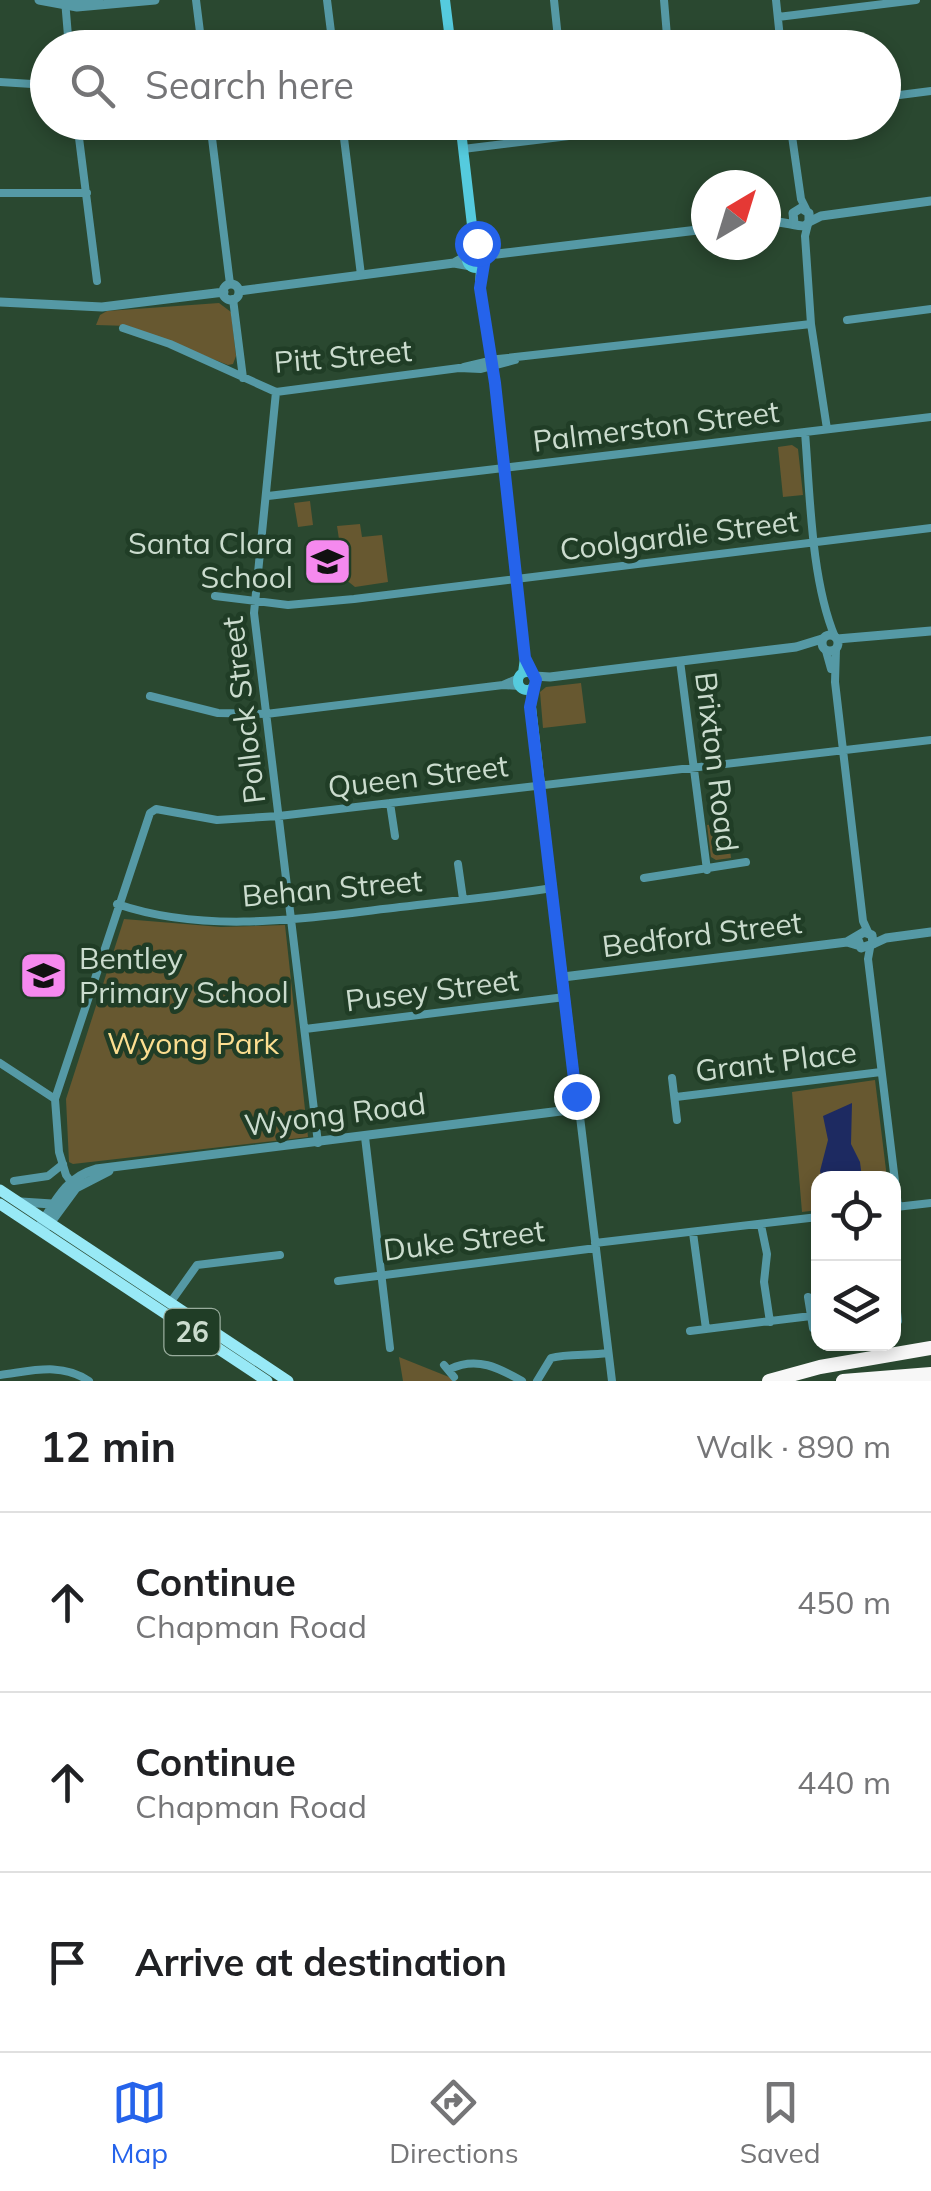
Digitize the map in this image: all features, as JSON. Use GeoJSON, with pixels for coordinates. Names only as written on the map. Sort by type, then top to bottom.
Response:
{"type":"FeatureCollection","features":[{"type":"Feature","properties":{"kind":"highway"},"geometry":{"type":"LineString","coordinates":[[769,1381],[820,1367],[931,1348]]}},
{"type":"Feature","properties":{"kind":"highway"},"geometry":{"type":"LineString","coordinates":[[843,1381],[931,1374]]}},
{"type":"Feature","properties":{"kind":"main road"},"geometry":{"type":"LineString","coordinates":[[446,0],[449,30]]}},
{"type":"Feature","properties":{"kind":"main road"},"geometry":{"type":"LineString","coordinates":[[463,140],[540,786]]}},
{"type":"Feature","properties":{"kind":"main road","name":"26"},"geometry":{"type":"LineString","coordinates":[[0,1190],[44,1226],[266,1381]]}},
{"type":"Feature","properties":{"kind":"main road","name":"26"},"geometry":{"type":"LineString","coordinates":[[0,1204],[44,1226],[170,1303],[288,1381]]}},
{"type":"Feature","properties":{"kind":"street"},"geometry":{"type":"LineString","coordinates":[[39,0],[152,0]]}},
{"type":"Feature","properties":{"kind":"street"},"geometry":{"type":"LineString","coordinates":[[66,2],[104,0]]}},
{"type":"Feature","properties":{"kind":"street"},"geometry":{"type":"LineString","coordinates":[[196,0],[200,30]]}},
{"type":"Feature","properties":{"kind":"street"},"geometry":{"type":"LineString","coordinates":[[327,0],[331,30]]}},
{"type":"Feature","properties":{"kind":"street"},"geometry":{"type":"LineString","coordinates":[[554,0],[557,30]]}},
{"type":"Feature","properties":{"kind":"street"},"geometry":{"type":"LineString","coordinates":[[664,0],[666,30]]}},
{"type":"Feature","properties":{"kind":"street"},"geometry":{"type":"LineString","coordinates":[[776,0],[779,30]]}},
{"type":"Feature","properties":{"kind":"street"},"geometry":{"type":"LineString","coordinates":[[778,17],[916,0]]}},
{"type":"Feature","properties":{"kind":"street"},"geometry":{"type":"LineString","coordinates":[[66,2],[68,30]]}},
{"type":"Feature","properties":{"kind":"street"},"geometry":{"type":"LineString","coordinates":[[0,82],[30,84]]}},
{"type":"Feature","properties":{"kind":"street"},"geometry":{"type":"LineString","coordinates":[[901,95],[931,91]]}},
{"type":"Feature","properties":{"kind":"street"},"geometry":{"type":"LineString","coordinates":[[80,140],[97,280]]}},
{"type":"Feature","properties":{"kind":"street"},"geometry":{"type":"LineString","coordinates":[[212,140],[244,378]]}},
{"type":"Feature","properties":{"kind":"street"},"geometry":{"type":"LineString","coordinates":[[344,140],[362,275]]}},
{"type":"Feature","properties":{"kind":"street"},"geometry":{"type":"LineString","coordinates":[[464,149],[519,140]]}},
{"type":"Feature","properties":{"kind":"street"},"geometry":{"type":"LineString","coordinates":[[792,140],[827,430]]}},
{"type":"Feature","properties":{"kind":"street"},"geometry":{"type":"LineString","coordinates":[[0,193],[86,193]]}},
{"type":"Feature","properties":{"kind":"street"},"geometry":{"type":"LineString","coordinates":[[781,220],[931,201]]}},
{"type":"Feature","properties":{"kind":"street"},"geometry":{"type":"LineString","coordinates":[[0,302],[102,307],[691,230]]}},
{"type":"Feature","properties":{"kind":"street"},"geometry":{"type":"LineString","coordinates":[[847,320],[931,309]]}},
{"type":"Feature","properties":{"kind":"street","name":"Pitt Street"},"geometry":{"type":"LineString","coordinates":[[124,328],[170,344],[276,392],[812,324]]}},
{"type":"Feature","properties":{"kind":"street","name":"Pollock Street"},"geometry":{"type":"LineString","coordinates":[[276,392],[254,602],[318,1143]]}},
{"type":"Feature","properties":{"kind":"street","name":"Palmerston Street"},"geometry":{"type":"LineString","coordinates":[[268,496],[931,418]]}},
{"type":"Feature","properties":{"kind":"street"},"geometry":{"type":"LineString","coordinates":[[805,432],[814,542],[844,751],[892,1171]]}},
{"type":"Feature","properties":{"kind":"street","name":"Coolgardie Street"},"geometry":{"type":"LineString","coordinates":[[215,596],[288,605],[354,600],[931,528]]}},
{"type":"Feature","properties":{"kind":"street"},"geometry":{"type":"LineString","coordinates":[[150,696],[218,713],[266,714],[931,630]]}},
{"type":"Feature","properties":{"kind":"street","name":"Brixton Road"},"geometry":{"type":"LineString","coordinates":[[680,660],[707,870]]}},
{"type":"Feature","properties":{"kind":"street","name":"Queen Street"},"geometry":{"type":"LineString","coordinates":[[117,904],[150,813],[156,809],[218,820],[280,816],[931,740]]}},
{"type":"Feature","properties":{"kind":"street"},"geometry":{"type":"LineString","coordinates":[[540,786],[612,1381]]}},
{"type":"Feature","properties":{"kind":"street"},"geometry":{"type":"LineString","coordinates":[[390,803],[395,836]]}},
{"type":"Feature","properties":{"kind":"street"},"geometry":{"type":"LineString","coordinates":[[644,878],[746,862]]}},
{"type":"Feature","properties":{"kind":"street"},"geometry":{"type":"LineString","coordinates":[[458,864],[463,900]]}},
{"type":"Feature","properties":{"kind":"street","name":"Behan Street"},"geometry":{"type":"LineString","coordinates":[[117,904],[144,914],[222,921],[292,921],[552,888]]}},
{"type":"Feature","properties":{"kind":"street"},"geometry":{"type":"LineString","coordinates":[[76,1183],[58,1152],[56,1099],[117,904]]}},
{"type":"Feature","properties":{"kind":"street","name":"Bedford Street"},"geometry":{"type":"LineString","coordinates":[[563,977],[931,932]]}},
{"type":"Feature","properties":{"kind":"street","name":"Pusey Street"},"geometry":{"type":"LineString","coordinates":[[305,1029],[566,997]]}},
{"type":"Feature","properties":{"kind":"street"},"geometry":{"type":"LineString","coordinates":[[0,1063],[56,1099]]}},
{"type":"Feature","properties":{"kind":"street","name":"Grant Place"},"geometry":{"type":"LineString","coordinates":[[676,1097],[881,1072]]}},
{"type":"Feature","properties":{"kind":"street","name":"Grant Place"},"geometry":{"type":"LineString","coordinates":[[672,1078],[677,1120]]}},
{"type":"Feature","properties":{"kind":"street","name":"Wyong Road"},"geometry":{"type":"LineString","coordinates":[[76,1183],[96,1168],[561,1114],[572,1108],[576,1088]]}},
{"type":"Feature","properties":{"kind":"street"},"geometry":{"type":"LineString","coordinates":[[365,1137],[390,1348]]}},
{"type":"Feature","properties":{"kind":"street"},"geometry":{"type":"LineString","coordinates":[[14,1181],[48,1176],[63,1164]]}},
{"type":"Feature","properties":{"kind":"street"},"geometry":{"type":"LineString","coordinates":[[44,1226],[52,1204],[76,1183]]}},
{"type":"Feature","properties":{"kind":"street"},"geometry":{"type":"LineString","coordinates":[[44,1226],[76,1183]]}},
{"type":"Feature","properties":{"kind":"street"},"geometry":{"type":"LineString","coordinates":[[18,1202],[52,1204]]}},
{"type":"Feature","properties":{"kind":"street"},"geometry":{"type":"LineString","coordinates":[[901,1206],[931,1202]]}},
{"type":"Feature","properties":{"kind":"street","name":"Duke Street"},"geometry":{"type":"LineString","coordinates":[[338,1281],[811,1218]]}},
{"type":"Feature","properties":{"kind":"street"},"geometry":{"type":"LineString","coordinates":[[761,1225],[767,1254],[764,1282],[770,1322]]}},
{"type":"Feature","properties":{"kind":"street"},"geometry":{"type":"LineString","coordinates":[[693,1233],[706,1328]]}},
{"type":"Feature","properties":{"kind":"street"},"geometry":{"type":"LineString","coordinates":[[170,1303],[197,1266],[280,1255]]}},
{"type":"Feature","properties":{"kind":"street"},"geometry":{"type":"LineString","coordinates":[[690,1330],[811,1316],[808,1297]]}},
{"type":"Feature","properties":{"kind":"street"},"geometry":{"type":"LineString","coordinates":[[537,1381],[551,1358],[562,1354],[579,1358],[608,1353]]}},
{"type":"Feature","properties":{"kind":"street"},"geometry":{"type":"LineString","coordinates":[[449,1371],[460,1365],[485,1364],[522,1381]]}},
{"type":"Feature","properties":{"kind":"street"},"geometry":{"type":"LineString","coordinates":[[0,1375],[62,1368],[74,1370],[89,1381]]}},
{"type":"Feature","properties":{"kind":"green space"},"geometry":{"type":"Polygon","coordinates":[[[219,303],[231,312],[236,356],[233,364],[228,365],[129,326],[96,325],[100,315],[107,311],[219,303]]]}},
{"type":"Feature","properties":{"kind":"green space"},"geometry":{"type":"Polygon","coordinates":[[[792,445],[798,449],[803,495],[783,497],[778,447],[792,445]]]}},
{"type":"Feature","properties":{"kind":"green space"},"geometry":{"type":"Polygon","coordinates":[[[310,501],[313,525],[298,527],[294,503],[310,501]]]}},
{"type":"Feature","properties":{"kind":"green space"},"geometry":{"type":"Polygon","coordinates":[[[360,524],[362,537],[382,535],[388,582],[355,587],[345,579],[337,526],[360,524]]]}},
{"type":"Feature","properties":{"kind":"green space"},"geometry":{"type":"Polygon","coordinates":[[[581,683],[586,723],[543,728],[540,692],[546,687],[581,683]]]}},
{"type":"Feature","properties":{"kind":"green space"},"geometry":{"type":"Polygon","coordinates":[[[727,823],[731,858],[716,860],[711,857],[707,825],[727,823]]]}},
{"type":"Feature","properties":{"kind":"green space","name":"Wyong Park"},"geometry":{"type":"Polygon","coordinates":[[[124,919],[221,927],[285,925],[308,1137],[69,1162],[66,1099],[124,919]]]}},
{"type":"Feature","properties":{"kind":"green space"},"geometry":{"type":"Polygon","coordinates":[[[875,1080],[886,1171],[811,1171],[811,1211],[802,1212],[792,1092],[875,1080]]]}},
{"type":"Feature","properties":{"kind":"green space"},"geometry":{"type":"Polygon","coordinates":[[[399,1357],[454,1379],[457,1381],[403,1381],[399,1357]]]}},
{"type":"Feature","properties":{"kind":"water"},"geometry":{"type":"Polygon","coordinates":[[[852,1103],[851,1144],[861,1171],[820,1171],[828,1140],[823,1116],[852,1103]]]}},
{"type":"Feature","properties":{"kind":"place","name":"Santa Clara School"},"geometry":{"type":"Point","coordinates":[328,561]}},
{"type":"Feature","properties":{"kind":"place","name":"Bentley Primary School"},"geometry":{"type":"Point","coordinates":[44,976]}},
{"type":"Feature","properties":{"kind":"route"},"geometry":{"type":"LineString","coordinates":[[477,243],[485,258],[480,288],[495,383],[525,658],[536,680],[530,707],[576,1096]]}}]}
